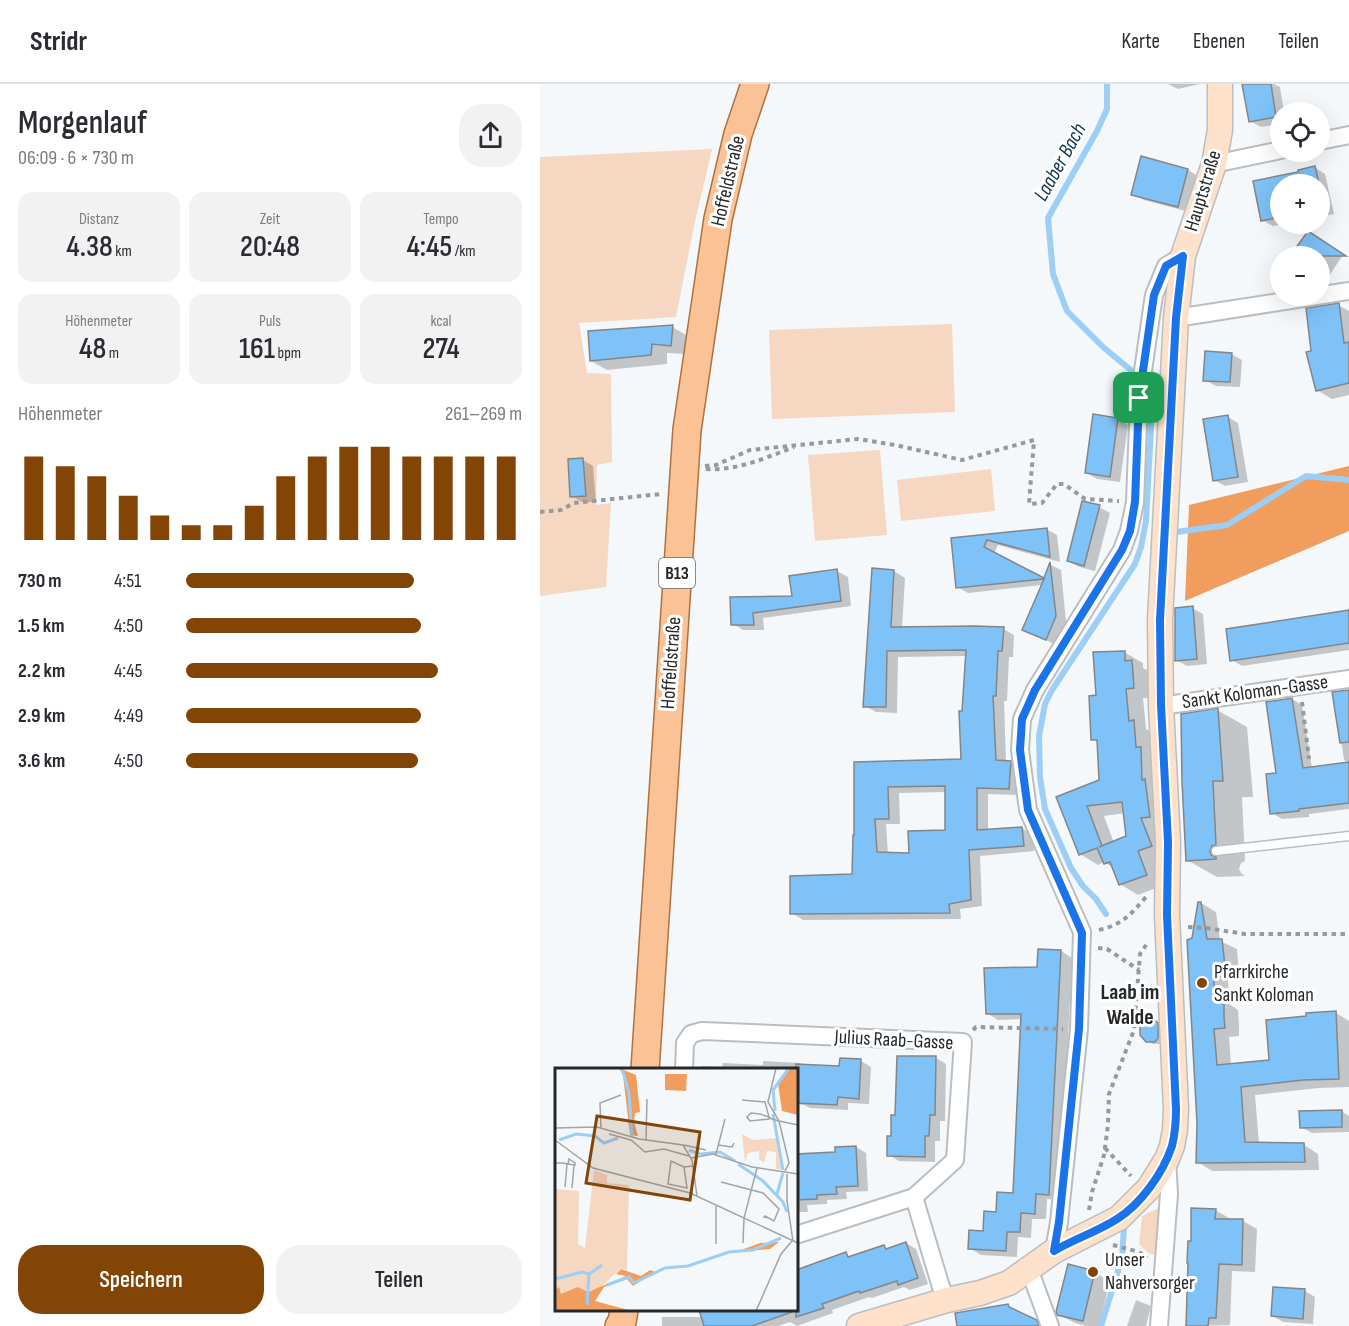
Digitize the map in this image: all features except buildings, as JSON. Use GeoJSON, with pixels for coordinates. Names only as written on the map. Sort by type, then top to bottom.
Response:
{"type":"FeatureCollection","features":[{"type":"Feature","properties":{"kind":"main road","name":"Hoffeldstraße"},"geometry":{"type":"LineString","coordinates":[[645,1068],[687,430],[718,219],[738,134],[755,84]]}},
{"type":"Feature","properties":{"kind":"main road"},"geometry":{"type":"LineString","coordinates":[[606,1311],[605,1320],[608,1326]]}},
{"type":"Feature","properties":{"kind":"main road"},"geometry":{"type":"LineString","coordinates":[[619,1326],[624,1311]]}},
{"type":"Feature","properties":{"kind":"street","name":"Hauptstraße"},"geometry":{"type":"LineString","coordinates":[[859,1326],[1009,1283],[1054,1251],[1101,1236],[1143,1195],[1167,1159],[1172,1146],[1176,1109],[1167,880],[1172,853],[1161,705],[1160,620],[1176,318],[1183,256],[1214,164],[1220,130],[1220,84]]}},
{"type":"Feature","properties":{"kind":"street"},"geometry":{"type":"LineString","coordinates":[[1330,139],[1349,135]]}},
{"type":"Feature","properties":{"kind":"street"},"geometry":{"type":"LineString","coordinates":[[1214,164],[1270,152]]}},
{"type":"Feature","properties":{"kind":"street"},"geometry":{"type":"LineString","coordinates":[[1054,1251],[1079,1029],[1082,939],[1028,810],[1020,750],[1022,719],[1035,690],[1122,550],[1130,531],[1135,502],[1139,398],[1154,295],[1166,266],[1183,256]]}},
{"type":"Feature","properties":{"kind":"street"},"geometry":{"type":"LineString","coordinates":[[1176,318],[1349,291]]}},
{"type":"Feature","properties":{"kind":"street","name":"Sankt Koloman-Gasse"},"geometry":{"type":"LineString","coordinates":[[1161,705],[1349,679]]}},
{"type":"Feature","properties":{"kind":"street","name":"Julius Raab-Gasse"},"geometry":{"type":"LineString","coordinates":[[684,1068],[685,1043],[692,1034],[702,1031],[963,1042],[955,1160],[914,1197],[798,1234]]}},
{"type":"Feature","properties":{"kind":"street","name":"Hauptstraße"},"geometry":{"type":"LineString","coordinates":[[1159,1326],[1169,1194],[1167,1159]]}},
{"type":"Feature","properties":{"kind":"street"},"geometry":{"type":"LineString","coordinates":[[914,1197],[947,1300]]}},
{"type":"Feature","properties":{"kind":"street"},"geometry":{"type":"LineString","coordinates":[[1029,1269],[1050,1326]]}},
{"type":"Feature","properties":{"kind":"lane"},"geometry":{"type":"LineString","coordinates":[[1216,851],[1349,836]]}},
{"type":"Feature","properties":{"kind":"path"},"geometry":{"type":"LineString","coordinates":[[540,512],[561,510],[574,503],[683,480],[750,450],[858,439],[962,460],[1034,440],[1029,504],[1042,503],[1058,484],[1064,484],[1085,499],[1135,502]]}},
{"type":"Feature","properties":{"kind":"path"},"geometry":{"type":"LineString","coordinates":[[717,470],[749,464],[801,444]]}},
{"type":"Feature","properties":{"kind":"path"},"geometry":{"type":"LineString","coordinates":[[1300,686],[1309,759]]}},
{"type":"Feature","properties":{"kind":"path"},"geometry":{"type":"LineString","coordinates":[[1082,939],[1119,924],[1155,886],[1167,880]]}},
{"type":"Feature","properties":{"kind":"path"},"geometry":{"type":"LineString","coordinates":[[1168,927],[1206,928],[1245,934],[1349,934]]}},
{"type":"Feature","properties":{"kind":"path"},"geometry":{"type":"LineString","coordinates":[[1082,939],[1107,949],[1139,970]]}},
{"type":"Feature","properties":{"kind":"path"},"geometry":{"type":"LineString","coordinates":[[1139,1252],[1101,1236],[1092,1192],[1105,1148],[1109,1094],[1134,1030],[1140,954]]}},
{"type":"Feature","properties":{"kind":"path"},"geometry":{"type":"LineString","coordinates":[[963,1042],[976,1027],[1079,1029]]}},
{"type":"Feature","properties":{"kind":"path"},"geometry":{"type":"LineString","coordinates":[[1105,1148],[1132,1177],[1143,1195]]}},
{"type":"Feature","properties":{"kind":"shaded area"},"geometry":{"type":"Polygon","coordinates":[[[712,149],[676,317],[579,323],[587,373],[611,374],[612,462],[597,465],[596,505],[611,503],[606,587],[540,596],[540,157],[712,149]]]}},
{"type":"Feature","properties":{"kind":"shaded area"},"geometry":{"type":"Polygon","coordinates":[[[952,324],[955,412],[772,419],[769,330],[952,324]]]}},
{"type":"Feature","properties":{"kind":"shaded area"},"geometry":{"type":"Polygon","coordinates":[[[880,450],[887,535],[815,541],[808,455],[880,450]]]}},
{"type":"Feature","properties":{"kind":"shaded area"},"geometry":{"type":"Polygon","coordinates":[[[1349,466],[1349,531],[1185,601],[1189,505],[1349,466]]]}},
{"type":"Feature","properties":{"kind":"shaded area"},"geometry":{"type":"Polygon","coordinates":[[[991,469],[995,511],[901,521],[897,480],[991,469]]]}},
{"type":"Feature","properties":{"kind":"shaded area"},"geometry":{"type":"Polygon","coordinates":[[[1161,1207],[1155,1255],[1148,1253],[1139,1244],[1142,1216],[1161,1207]]]}},
{"type":"Feature","properties":{"kind":"waterway","name":"Laaber Bach"},"geometry":{"type":"LineString","coordinates":[[1107,84],[1107,109],[1048,218],[1053,274],[1067,311],[1103,347],[1132,371]]}},
{"type":"Feature","properties":{"kind":"waterway","name":"Laaber Bach"},"geometry":{"type":"LineString","coordinates":[[1106,914],[1071,868],[1045,809],[1040,777],[1039,736],[1045,704],[1052,690],[1135,564],[1141,547],[1146,521],[1151,426],[1146,409]]}},
{"type":"Feature","properties":{"kind":"waterway"},"geometry":{"type":"LineString","coordinates":[[1169,533],[1227,525],[1306,476],[1349,480]]}},
{"type":"Feature","properties":{"kind":"waterway","name":"Laaber Bach"},"geometry":{"type":"LineString","coordinates":[[1101,1326],[1122,1258],[1124,1227]]}},
{"type":"Feature","properties":{"kind":"place","name":"Pfarrkirche Sankt Koloman"},"geometry":{"type":"Point","coordinates":[1202,983]}},
{"type":"Feature","properties":{"kind":"place","name":"Unser Nahversorger"},"geometry":{"type":"Point","coordinates":[1093,1272]}},
{"type":"Feature","properties":{"kind":"district","name":"Laab im Walde"},"geometry":{"type":"Point","coordinates":[1130,1004]}},
{"type":"Feature","properties":{"kind":"route"},"geometry":{"type":"LineString","coordinates":[[1183,256],[1176,318],[1160,620],[1175,1130],[1167,1159],[1149,1188],[1136,1202],[1119,1218],[1054,1251],[1079,1029],[1082,933],[1028,810],[1020,750],[1022,719],[1035,690],[1122,550],[1130,531],[1135,502],[1139,398],[1154,295],[1166,266],[1183,256]]}}]}
